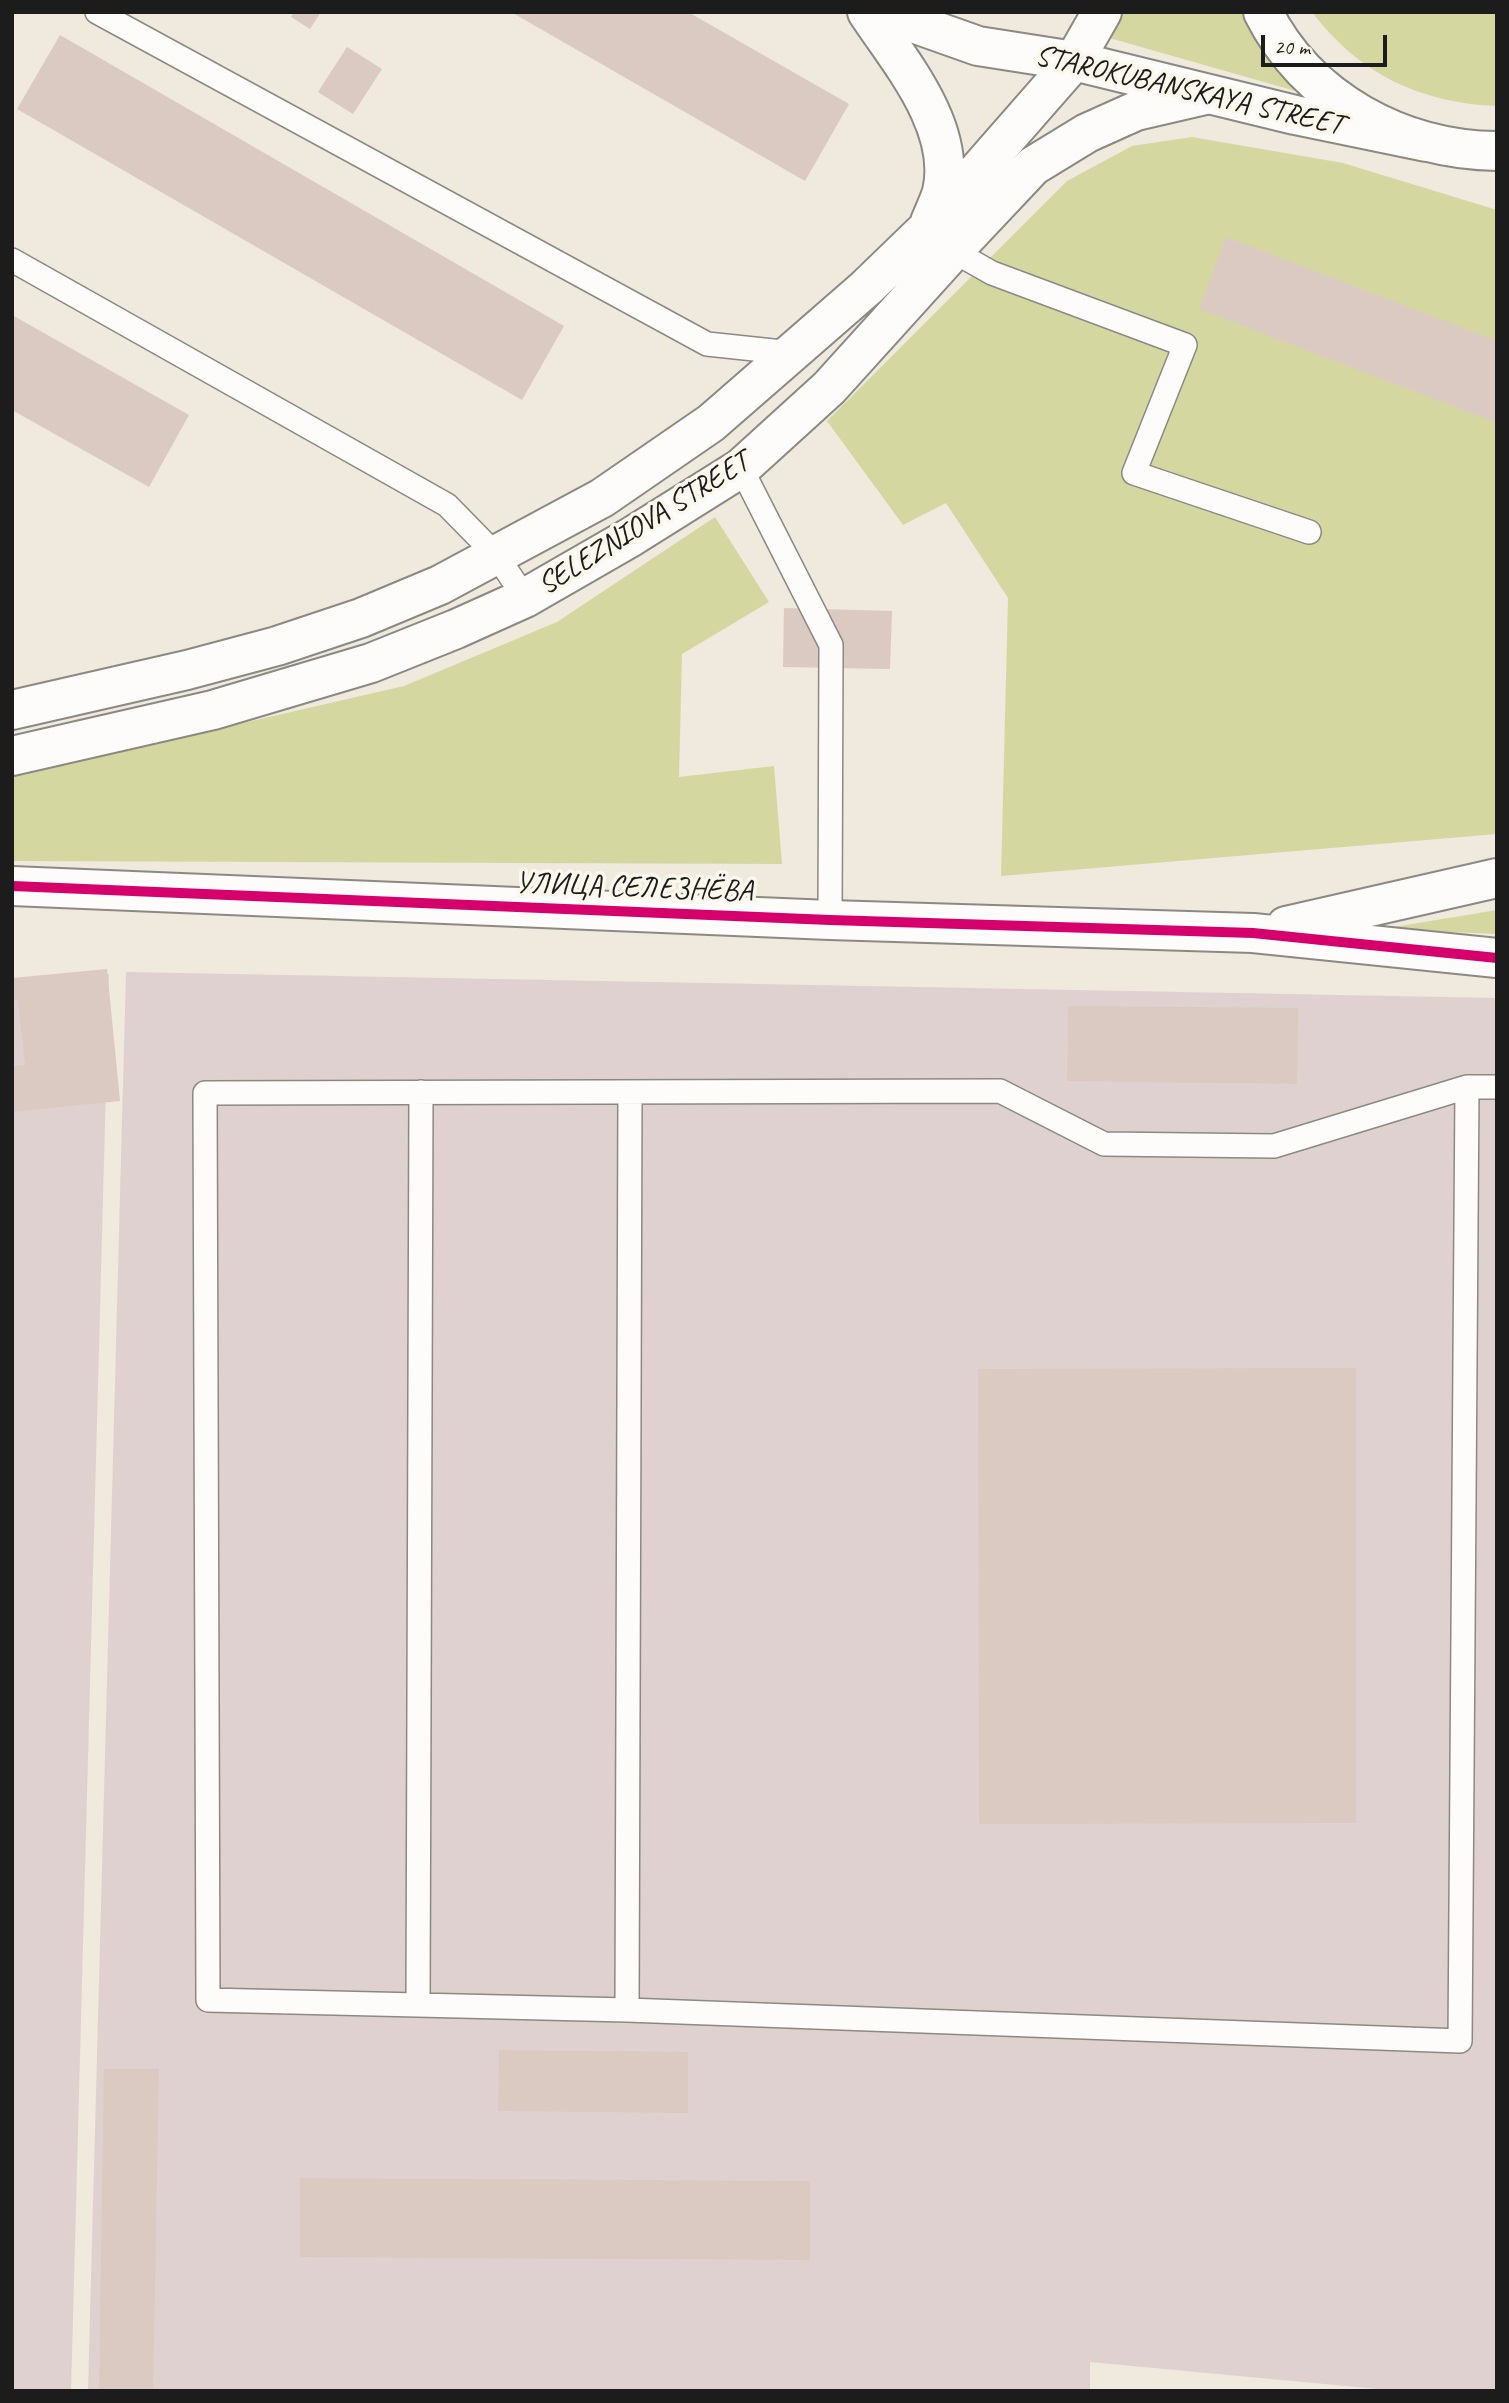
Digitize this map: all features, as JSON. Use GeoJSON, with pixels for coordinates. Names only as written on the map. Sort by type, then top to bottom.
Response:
{"type":"FeatureCollection","features":[{"type":"Feature","properties":{"kind":"main road"},"geometry":{"type":"LineString","coordinates":[[867,12],[933,117],[943,158],[940,240]]}},
{"type":"Feature","properties":{"kind":"main road","name":"STAROKUBANSKAYA STREET"},"geometry":{"type":"LineString","coordinates":[[882,12],[978,46],[1074,61],[1205,94],[1426,142],[1497,169]]}},
{"type":"Feature","properties":{"kind":"main road","name":"SELEZNIOVA STREET"},"geometry":{"type":"LineString","coordinates":[[12,756],[212,710],[371,663],[525,598],[631,537],[741,468],[829,388],[1074,61],[1102,12]]}},
{"type":"Feature","properties":{"kind":"main road"},"geometry":{"type":"LineString","coordinates":[[1263,12],[1295,60],[1333,96],[1376,124],[1426,142],[1474,151],[1497,151]]}},
{"type":"Feature","properties":{"kind":"main road","name":"SELEZNIOVA STREET"},"geometry":{"type":"LineString","coordinates":[[12,710],[187,670],[276,646],[361,618],[440,585],[497,556],[602,498],[710,423],[866,288],[940,240],[1033,166],[1087,133],[1136,111],[1205,94]]}},
{"type":"Feature","properties":{"kind":"main road"},"geometry":{"type":"LineString","coordinates":[[1253,933],[1497,878]]}},
{"type":"Feature","properties":{"kind":"main road","name":"УЛИЦА СЕЛЕЗНЁВА"},"geometry":{"type":"LineString","coordinates":[[12,886],[830,920],[1253,933]]}},
{"type":"Feature","properties":{"kind":"main road"},"geometry":{"type":"LineString","coordinates":[[1253,933],[1497,958]]}},
{"type":"Feature","properties":{"kind":"lane"},"geometry":{"type":"LineString","coordinates":[[97,12],[707,344],[792,353]]}},
{"type":"Feature","properties":{"kind":"lane"},"geometry":{"type":"LineString","coordinates":[[940,240],[992,273],[1185,345],[1134,473],[1309,532]]}},
{"type":"Feature","properties":{"kind":"lane"},"geometry":{"type":"LineString","coordinates":[[12,260],[447,505],[497,556],[525,598]]}},
{"type":"Feature","properties":{"kind":"lane"},"geometry":{"type":"LineString","coordinates":[[741,468],[831,645],[830,920]]}},
{"type":"Feature","properties":{"kind":"lane"},"geometry":{"type":"LineString","coordinates":[[1467,1087],[1460,2041],[627,2010],[208,2000],[205,1093],[1000,1091],[1104,1144],[1274,1146],[1467,1087],[1497,1087]]}},
{"type":"Feature","properties":{"kind":"lane"},"geometry":{"type":"LineString","coordinates":[[418,2005],[421,1092]]}},
{"type":"Feature","properties":{"kind":"lane"},"geometry":{"type":"LineString","coordinates":[[627,2010],[630,1092]]}},
{"type":"Feature","properties":{"kind":"shaded area"},"geometry":{"type":"Polygon","coordinates":[[[126,972],[1497,998],[1497,2391],[1399,2391],[1090,2362],[1090,2391],[88,2391],[126,972]]]}},
{"type":"Feature","properties":{"kind":"shaded area"},"geometry":{"type":"Polygon","coordinates":[[[109,974],[71,2391],[12,2391],[12,979],[109,974]]]}},
{"type":"Feature","properties":{"kind":"green space"},"geometry":{"type":"Polygon","coordinates":[[[1124,12],[1252,12],[1299,92],[1106,37],[1124,12]]]}},
{"type":"Feature","properties":{"kind":"green space"},"geometry":{"type":"Polygon","coordinates":[[[1312,12],[1497,12],[1497,106],[1442,99],[1393,81],[1350,52],[1330,34],[1312,12]]]}},
{"type":"Feature","properties":{"kind":"green space"},"geometry":{"type":"Polygon","coordinates":[[[1192,137],[1343,163],[1497,210],[1497,834],[1001,876],[1008,598],[946,503],[903,525],[827,421],[1067,181],[1132,146],[1192,137]]]}},
{"type":"Feature","properties":{"kind":"green space"},"geometry":{"type":"Polygon","coordinates":[[[715,517],[769,602],[682,654],[679,777],[774,766],[782,864],[12,861],[12,776],[404,686],[557,622],[715,517]]]}},
{"type":"Feature","properties":{"kind":"green space"},"geometry":{"type":"Polygon","coordinates":[[[1497,910],[1497,934],[1382,929],[1497,910]]]}},
{"type":"Feature","properties":{"kind":"building"},"geometry":{"type":"Polygon","coordinates":[[[294,12],[321,12],[310,29],[291,17],[294,12]]]}},
{"type":"Feature","properties":{"kind":"building"},"geometry":{"type":"Polygon","coordinates":[[[511,12],[688,12],[849,104],[805,181],[511,12]]]}},
{"type":"Feature","properties":{"kind":"building"},"geometry":{"type":"Polygon","coordinates":[[[60,35],[564,326],[522,400],[17,109],[60,35]]]}},
{"type":"Feature","properties":{"kind":"building"},"geometry":{"type":"Polygon","coordinates":[[[347,47],[382,69],[353,114],[318,92],[347,47]]]}},
{"type":"Feature","properties":{"kind":"building"},"geometry":{"type":"Polygon","coordinates":[[[1226,237],[1497,341],[1497,423],[1199,309],[1226,237]]]}},
{"type":"Feature","properties":{"kind":"building"},"geometry":{"type":"Polygon","coordinates":[[[12,315],[189,415],[149,487],[12,410],[12,315]]]}},
{"type":"Feature","properties":{"kind":"building"},"geometry":{"type":"Polygon","coordinates":[[[784,608],[892,611],[890,669],[783,667],[784,608]]]}},
{"type":"Feature","properties":{"kind":"building"},"geometry":{"type":"Polygon","coordinates":[[[107,969],[120,1101],[12,1112],[12,1066],[25,1065],[18,1000],[12,1001],[12,978],[107,969]]]}},
{"type":"Feature","properties":{"kind":"building"},"geometry":{"type":"Polygon","coordinates":[[[1068,1006],[1298,1008],[1297,1084],[1067,1081],[1068,1006]]]}},
{"type":"Feature","properties":{"kind":"building"},"geometry":{"type":"Polygon","coordinates":[[[1356,1368],[1356,1823],[979,1824],[978,1369],[1356,1368]]]}},
{"type":"Feature","properties":{"kind":"building"},"geometry":{"type":"Polygon","coordinates":[[[499,2050],[688,2052],[688,2113],[498,2111],[499,2050]]]}},
{"type":"Feature","properties":{"kind":"building"},"geometry":{"type":"Polygon","coordinates":[[[104,2069],[159,2069],[153,2391],[99,2391],[104,2069]]]}},
{"type":"Feature","properties":{"kind":"building"},"geometry":{"type":"Polygon","coordinates":[[[300,2178],[810,2181],[810,2260],[300,2257],[300,2178]]]}},
{"type":"Feature","properties":{"kind":"cycle path"},"geometry":{"type":"LineString","coordinates":[[12,886],[830,920],[1253,933],[1497,958]]}}]}
